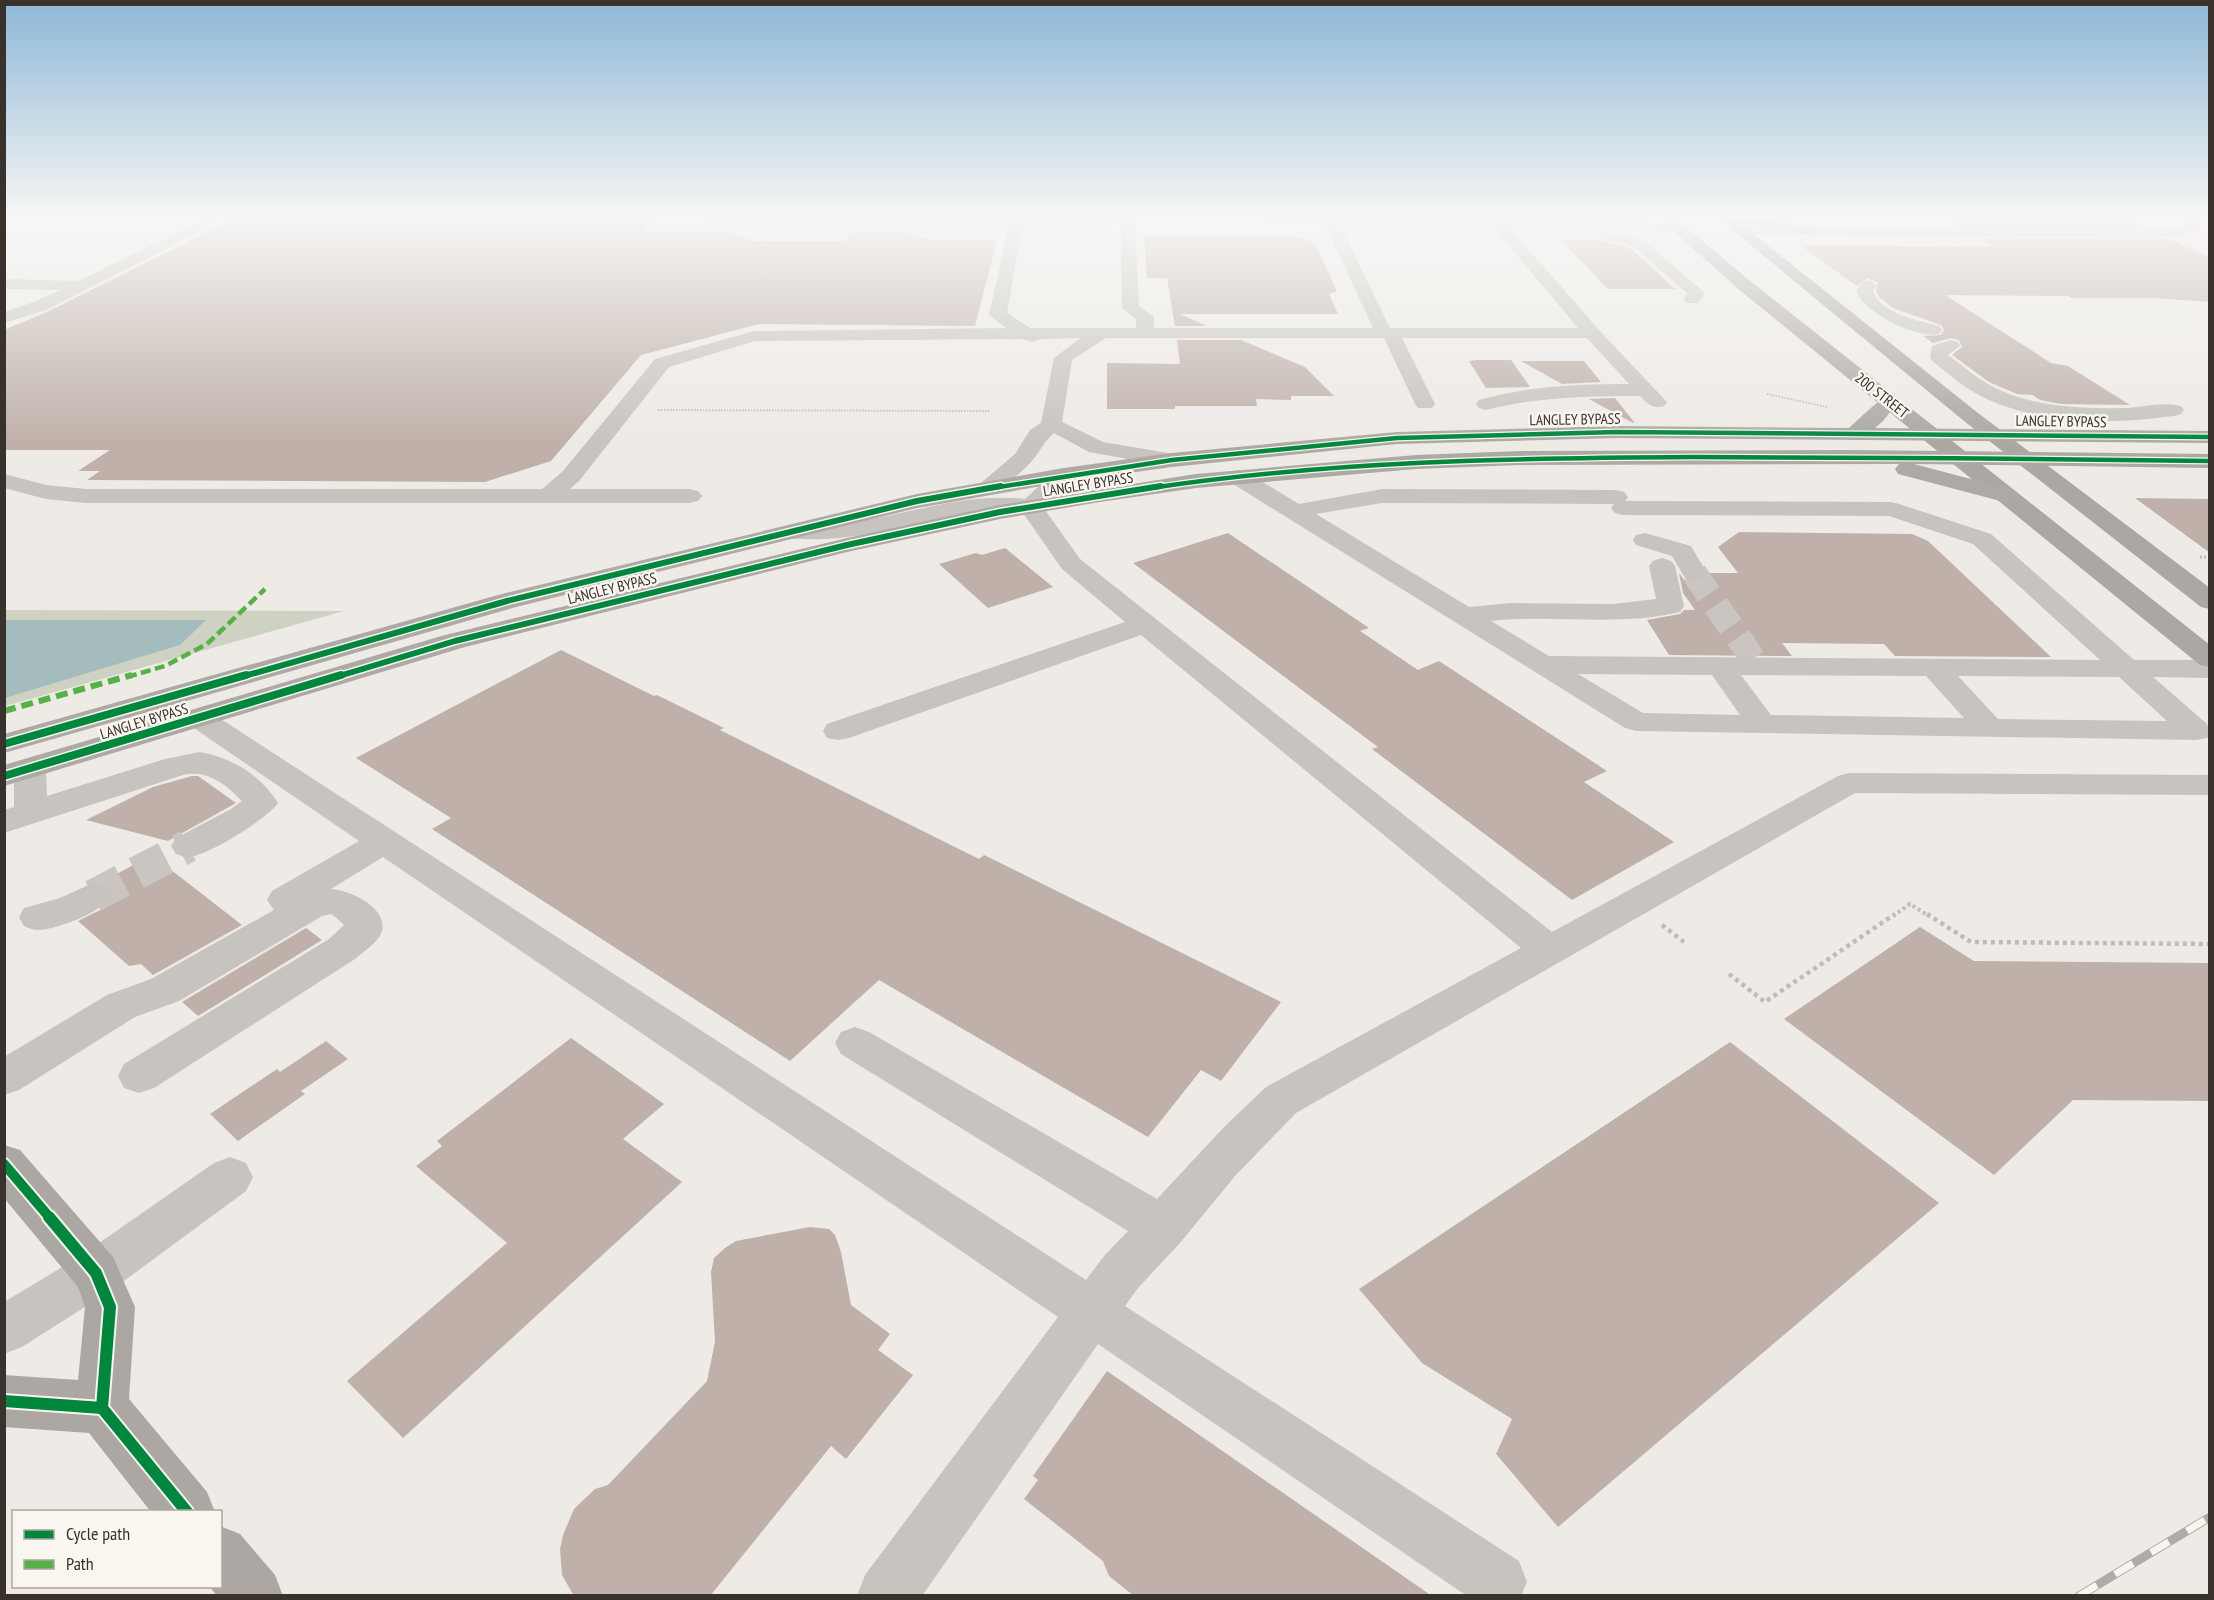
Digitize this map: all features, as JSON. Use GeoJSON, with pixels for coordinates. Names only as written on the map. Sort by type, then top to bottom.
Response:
{"type":"FeatureCollection","features":[{"type":"Feature","properties":{"kind":"highway"},"geometry":{"type":"LineString","coordinates":[[1855,433],[1876,417],[1889,401]]}},
{"type":"Feature","properties":{"kind":"highway","name":"LANGLEY BYPASS"},"geometry":{"type":"LineString","coordinates":[[4,744],[507,601],[917,501],[1064,475],[1172,460],[1397,438],[1617,432],[2210,437]]}},
{"type":"Feature","properties":{"kind":"highway"},"geometry":{"type":"LineString","coordinates":[[1851,457],[1896,466],[2008,496]]}},
{"type":"Feature","properties":{"kind":"highway","name":"LANGLEY BYPASS"},"geometry":{"type":"LineString","coordinates":[[17,772],[455,641],[586,608],[847,545],[1031,507],[1238,477],[1416,462],[1497,459],[1851,457],[2210,460]]}},
{"type":"Feature","properties":{"kind":"main road","name":"200 STREET"},"geometry":{"type":"LineString","coordinates":[[1765,294],[1889,401],[2210,659]]}},
{"type":"Feature","properties":{"kind":"main road"},"geometry":{"type":"LineString","coordinates":[[1805,294],[1840,311]]}},
{"type":"Feature","properties":{"kind":"main road"},"geometry":{"type":"LineString","coordinates":[[1818,294],[1993,434],[2210,601]]}},
{"type":"Feature","properties":{"kind":"main road"},"geometry":{"type":"LineString","coordinates":[[4,1164],[96,1273],[110,1307],[102,1408],[185,1510]]}},
{"type":"Feature","properties":{"kind":"main road"},"geometry":{"type":"LineString","coordinates":[[4,1401],[102,1408]]}},
{"type":"Feature","properties":{"kind":"main road"},"geometry":{"type":"LineString","coordinates":[[222,1556],[254,1596]]}},
{"type":"Feature","properties":{"kind":"street"},"geometry":{"type":"LineString","coordinates":[[4,318],[40,306],[65,294]]}},
{"type":"Feature","properties":{"kind":"street"},"geometry":{"type":"LineString","coordinates":[[1002,294],[998,315],[1063,358]]}},
{"type":"Feature","properties":{"kind":"street"},"geometry":{"type":"LineString","coordinates":[[1131,294],[1131,308],[1145,317],[1145,333]]}},
{"type":"Feature","properties":{"kind":"street"},"geometry":{"type":"LineString","coordinates":[[1367,294],[1425,404]]}},
{"type":"Feature","properties":{"kind":"street"},"geometry":{"type":"LineString","coordinates":[[1486,404],[1509,396],[1579,390],[1651,396],[1558,294]]}},
{"type":"Feature","properties":{"kind":"street"},"geometry":{"type":"LineString","coordinates":[[1692,299],[1696,294]]}},
{"type":"Feature","properties":{"kind":"street"},"geometry":{"type":"LineString","coordinates":[[1864,294],[1868,300],[1891,316],[1933,330]]}},
{"type":"Feature","properties":{"kind":"street"},"geometry":{"type":"LineString","coordinates":[[986,488],[1023,458],[1038,435],[1051,425],[1063,358],[1102,333]]}},
{"type":"Feature","properties":{"kind":"street"},"geometry":{"type":"LineString","coordinates":[[548,496],[571,476],[662,363],[754,336],[1592,333]]}},
{"type":"Feature","properties":{"kind":"street"},"geometry":{"type":"LineString","coordinates":[[1951,346],[1939,350],[1940,357],[1994,395],[2032,408],[2174,410]]}},
{"type":"Feature","properties":{"kind":"street"},"geometry":{"type":"LineString","coordinates":[[1051,425],[1070,432],[1097,447],[1172,460]]}},
{"type":"Feature","properties":{"kind":"street"},"geometry":{"type":"LineString","coordinates":[[1031,507],[1037,498],[1064,475]]}},
{"type":"Feature","properties":{"kind":"street"},"geometry":{"type":"LineString","coordinates":[[1238,477],[1636,722],[2196,731],[1982,539],[1891,509],[1382,496],[1295,512]]}},
{"type":"Feature","properties":{"kind":"street"},"geometry":{"type":"LineString","coordinates":[[4,481],[12,481],[62,495],[690,496]]}},
{"type":"Feature","properties":{"kind":"street"},"geometry":{"type":"LineString","coordinates":[[792,532],[847,530],[961,506],[1008,504],[1031,507],[1071,564],[1550,950]]}},
{"type":"Feature","properties":{"kind":"street"},"geometry":{"type":"LineString","coordinates":[[1464,616],[1511,611],[1613,612],[1671,606],[1688,566],[1645,540]]}},
{"type":"Feature","properties":{"kind":"street"},"geometry":{"type":"LineString","coordinates":[[838,731],[1145,624]]}},
{"type":"Feature","properties":{"kind":"street"},"geometry":{"type":"LineString","coordinates":[[1541,665],[1720,666],[1764,663],[2210,669]]}},
{"type":"Feature","properties":{"kind":"street"},"geometry":{"type":"LineString","coordinates":[[1720,666],[1762,724]]}},
{"type":"Feature","properties":{"kind":"street"},"geometry":{"type":"LineString","coordinates":[[1934,667],[1990,728]]}},
{"type":"Feature","properties":{"kind":"street"},"geometry":{"type":"LineString","coordinates":[[200,718],[1498,1582]]}},
{"type":"Feature","properties":{"kind":"street"},"geometry":{"type":"LineString","coordinates":[[17,772],[18,818],[176,766],[198,762],[213,765],[256,793],[261,803],[243,817],[188,846]]}},
{"type":"Feature","properties":{"kind":"street"},"geometry":{"type":"LineString","coordinates":[[886,1596],[1121,1272],[1163,1228],[1247,1131],[1281,1100],[1849,783],[2210,785]]}},
{"type":"Feature","properties":{"kind":"street"},"geometry":{"type":"LineString","coordinates":[[121,1006],[146,980],[385,842]]}},
{"type":"Feature","properties":{"kind":"street"},"geometry":{"type":"LineString","coordinates":[[37,917],[71,908],[93,896]]}},
{"type":"Feature","properties":{"kind":"street"},"geometry":{"type":"LineString","coordinates":[[4,1078],[121,1006],[165,990],[310,906],[327,900],[342,901],[363,921],[363,932],[342,949],[139,1076]]}},
{"type":"Feature","properties":{"kind":"street"},"geometry":{"type":"LineString","coordinates":[[855,1043],[1104,1190],[1163,1228]]}},
{"type":"Feature","properties":{"kind":"street"},"geometry":{"type":"LineString","coordinates":[[4,1330],[96,1273],[230,1177]]}},
{"type":"Feature","properties":{"kind":"path"},"geometry":{"type":"LineString","coordinates":[[1767,394],[1834,408]]}},
{"type":"Feature","properties":{"kind":"path"},"geometry":{"type":"LineString","coordinates":[[624,411],[990,411]]}},
{"type":"Feature","properties":{"kind":"path"},"geometry":{"type":"LineString","coordinates":[[1729,974],[1765,1002],[1911,904],[1971,942],[2210,944]]}},
{"type":"Feature","properties":{"kind":"path"},"geometry":{"type":"LineString","coordinates":[[1654,920],[1684,942]]}},
{"type":"Feature","properties":{"kind":"green space"},"geometry":{"type":"Polygon","coordinates":[[[5,610],[344,611],[5,706],[5,610]]]}},
{"type":"Feature","properties":{"kind":"water"},"geometry":{"type":"Polygon","coordinates":[[[5,620],[206,620],[180,645],[5,698],[5,620]]]}},
{"type":"Feature","properties":{"kind":"building"},"geometry":{"type":"Polygon","coordinates":[[[84,294],[983,294],[975,326],[759,324],[641,355],[551,461],[485,482],[87,480],[100,471],[78,471],[110,450],[4,450],[4,330],[84,294]]]}},
{"type":"Feature","properties":{"kind":"building"},"geometry":{"type":"Polygon","coordinates":[[[1170,294],[1330,294],[1338,314],[1180,314],[1207,326],[1175,326],[1170,294]]]}},
{"type":"Feature","properties":{"kind":"building"},"geometry":{"type":"Polygon","coordinates":[[[1877,294],[2210,294],[2210,302],[2154,298],[1945,295],[2051,363],[2068,366],[2130,405],[2061,404],[2040,400],[2033,395],[2017,394],[1989,382],[1952,355],[1962,347],[1959,340],[1950,338],[1933,343],[1923,336],[1941,335],[1944,330],[1941,325],[1893,308],[1877,294]]]}},
{"type":"Feature","properties":{"kind":"building"},"geometry":{"type":"Polygon","coordinates":[[[1177,340],[1241,340],[1305,367],[1334,396],[1291,396],[1291,400],[1256,399],[1257,406],[1107,409],[1107,363],[1180,364],[1177,340]]]}},
{"type":"Feature","properties":{"kind":"building"},"geometry":{"type":"Polygon","coordinates":[[[1511,360],[1530,387],[1486,388],[1469,361],[1511,360]]]}},
{"type":"Feature","properties":{"kind":"building"},"geometry":{"type":"Polygon","coordinates":[[[1521,361],[1584,361],[1601,382],[1562,384],[1521,361]]]}},
{"type":"Feature","properties":{"kind":"building"},"geometry":{"type":"Polygon","coordinates":[[[1615,398],[1634,422],[1633,423],[1589,399],[1615,398]]]}},
{"type":"Feature","properties":{"kind":"building"},"geometry":{"type":"Polygon","coordinates":[[[2135,498],[2210,499],[2210,553],[2135,498]]]}},
{"type":"Feature","properties":{"kind":"building"},"geometry":{"type":"Polygon","coordinates":[[[1739,532],[1912,534],[1928,541],[2051,657],[1895,656],[1884,644],[1782,643],[1792,656],[1669,655],[1647,620],[1680,614],[1684,610],[1695,610],[1683,593],[1679,573],[1684,580],[1693,583],[1704,580],[1709,573],[1738,573],[1718,547],[1739,532]]]}},
{"type":"Feature","properties":{"kind":"building"},"geometry":{"type":"Polygon","coordinates":[[[1228,533],[1369,628],[1360,631],[1418,670],[1439,661],[1607,771],[1584,782],[1674,842],[1572,900],[1372,749],[1378,747],[1133,563],[1228,533]]]}},
{"type":"Feature","properties":{"kind":"building"},"geometry":{"type":"Polygon","coordinates":[[[1005,548],[1053,587],[988,608],[939,564],[976,553],[982,555],[1005,548]]]}},
{"type":"Feature","properties":{"kind":"building"},"geometry":{"type":"Polygon","coordinates":[[[561,650],[724,728],[720,730],[979,859],[984,855],[1281,1002],[1221,1081],[1201,1070],[1148,1137],[879,980],[790,1061],[432,829],[451,818],[356,758],[561,650]]]}},
{"type":"Feature","properties":{"kind":"building"},"geometry":{"type":"Polygon","coordinates":[[[198,776],[236,803],[168,841],[86,820],[153,787],[198,776]]]}},
{"type":"Feature","properties":{"kind":"building"},"geometry":{"type":"Polygon","coordinates":[[[152,855],[242,925],[153,975],[141,964],[129,966],[78,921],[100,910],[113,897],[108,886],[100,883],[152,855]]]}},
{"type":"Feature","properties":{"kind":"building"},"geometry":{"type":"Polygon","coordinates":[[[1920,927],[1974,961],[2210,963],[2210,1101],[2073,1100],[1994,1175],[1784,1019],[1920,927]]]}},
{"type":"Feature","properties":{"kind":"building"},"geometry":{"type":"Polygon","coordinates":[[[306,928],[322,940],[198,1016],[182,1002],[306,928]]]}},
{"type":"Feature","properties":{"kind":"building"},"geometry":{"type":"Polygon","coordinates":[[[571,1038],[664,1104],[623,1139],[682,1182],[403,1438],[347,1381],[507,1243],[416,1166],[442,1146],[437,1141],[571,1038]]]}},
{"type":"Feature","properties":{"kind":"building"},"geometry":{"type":"Polygon","coordinates":[[[326,1041],[348,1059],[301,1091],[305,1094],[238,1141],[210,1114],[277,1069],[280,1072],[326,1041]]]}},
{"type":"Feature","properties":{"kind":"building"},"geometry":{"type":"Polygon","coordinates":[[[1730,1042],[1939,1203],[1558,1527],[1496,1454],[1512,1419],[1422,1363],[1359,1289],[1730,1042]]]}},
{"type":"Feature","properties":{"kind":"building"},"geometry":{"type":"Polygon","coordinates":[[[810,1227],[829,1229],[835,1235],[841,1252],[851,1305],[890,1334],[878,1350],[913,1375],[846,1459],[831,1446],[710,1596],[574,1596],[562,1575],[560,1549],[574,1509],[595,1489],[608,1485],[707,1381],[715,1342],[711,1272],[714,1258],[736,1241],[810,1227]]]}},
{"type":"Feature","properties":{"kind":"building"},"geometry":{"type":"Polygon","coordinates":[[[1107,1371],[1432,1596],[1134,1596],[1109,1576],[1103,1561],[1024,1499],[1038,1480],[1033,1476],[1107,1371]]]}},
{"type":"Feature","properties":{"kind":"tunnel"},"geometry":{"type":"LineString","coordinates":[[1694,573],[1753,659]]}},
{"type":"Feature","properties":{"kind":"tunnel"},"geometry":{"type":"LineString","coordinates":[[93,896],[188,846]]}},
{"type":"Feature","properties":{"kind":"railway"},"geometry":{"type":"LineString","coordinates":[[2079,1596],[2210,1517]]}},
{"type":"Feature","properties":{"kind":"marked path"},"geometry":{"type":"LineString","coordinates":[[4,711],[165,666],[189,655],[207,644],[265,589]]}},
{"type":"Feature","properties":{"kind":"cycle path"},"geometry":{"type":"LineString","coordinates":[[4,744],[507,601],[917,501],[1064,475],[1172,460],[1397,438],[1617,432],[2210,437]]}},
{"type":"Feature","properties":{"kind":"cycle path"},"geometry":{"type":"LineString","coordinates":[[4,776],[455,641],[847,545],[1000,512],[1196,481],[1416,462],[1520,458],[1851,457],[2210,461]]}},
{"type":"Feature","properties":{"kind":"cycle path"},"geometry":{"type":"LineString","coordinates":[[4,1164],[96,1273],[110,1307],[102,1408],[185,1510]]}},
{"type":"Feature","properties":{"kind":"cycle path"},"geometry":{"type":"LineString","coordinates":[[4,1401],[102,1408]]}}]}
